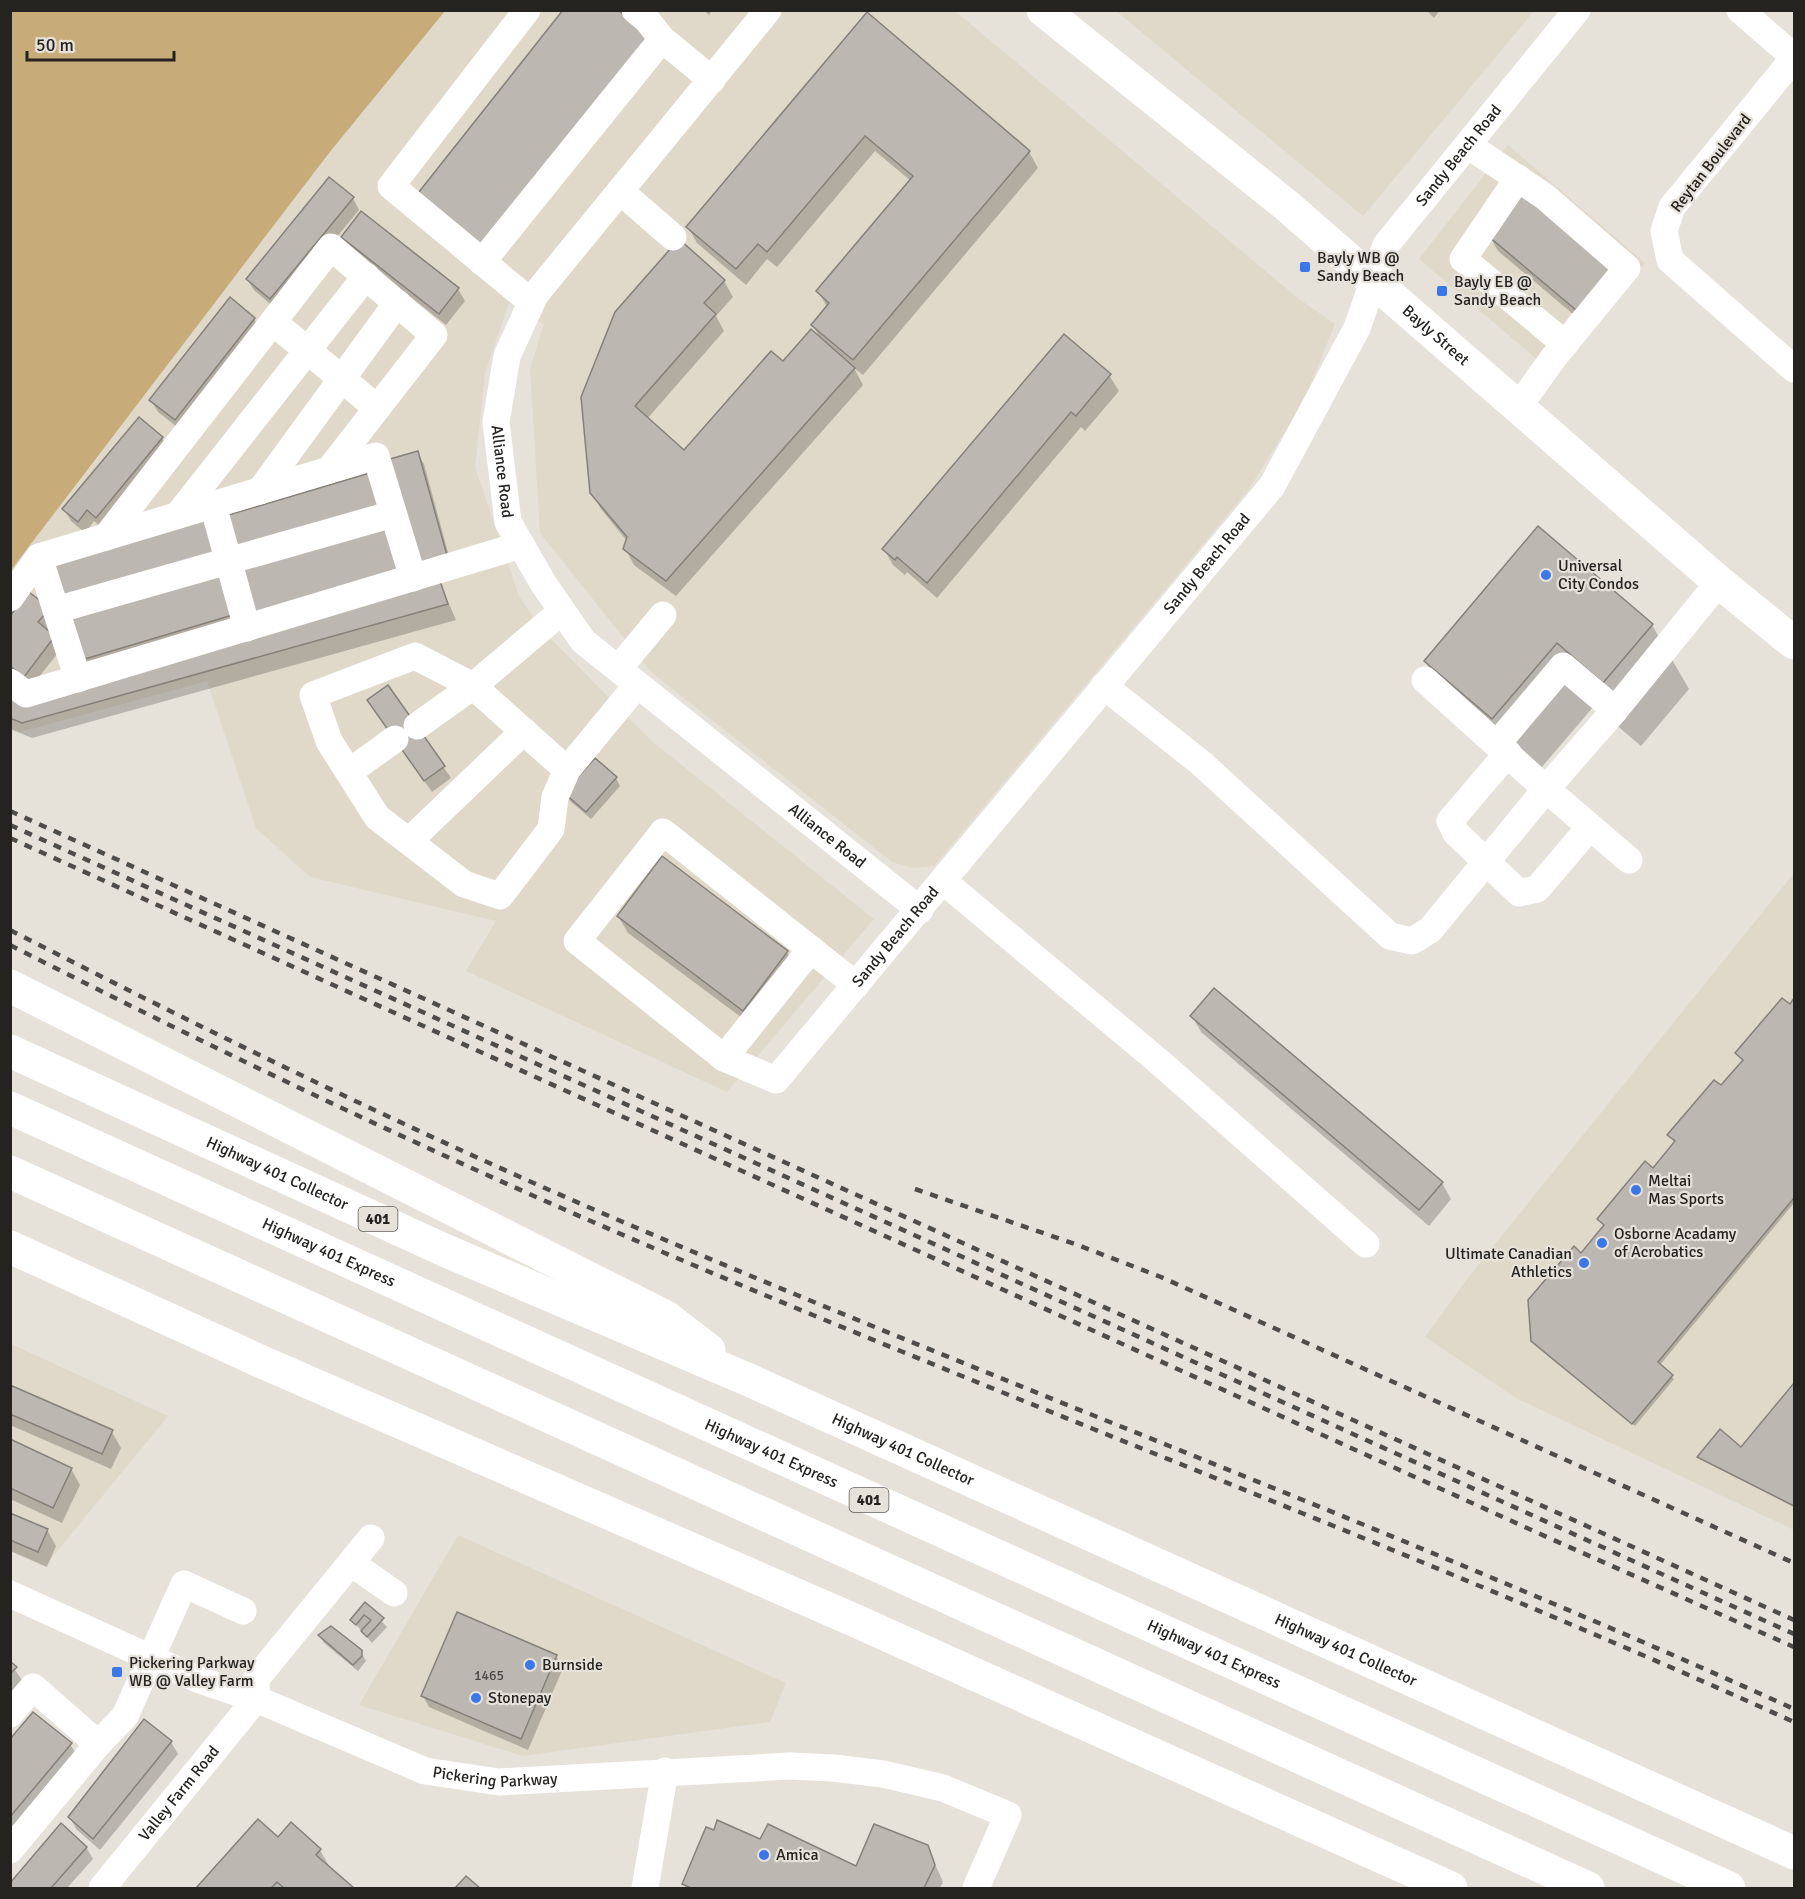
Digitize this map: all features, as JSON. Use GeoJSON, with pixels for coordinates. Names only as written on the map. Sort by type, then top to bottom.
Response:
{"type":"FeatureCollection","features":[{"type":"Feature","properties":{"kind":"main road","name":"Bayly Street"},"geometry":{"type":"LineString","coordinates":[[1043,10],[1286,205],[1719,582],[1794,643]]}},
{"type":"Feature","properties":{"kind":"main road"},"geometry":{"type":"LineString","coordinates":[[10,986],[666,1317],[748,1380]]}},
{"type":"Feature","properties":{"kind":"main road","name":"Highway 401 Collector"},"geometry":{"type":"LineString","coordinates":[[10,1051],[444,1250],[748,1380],[1794,1853]]}},
{"type":"Feature","properties":{"kind":"main road","name":"Highway 401 Express"},"geometry":{"type":"LineString","coordinates":[[10,1108],[1729,1888]]}},
{"type":"Feature","properties":{"kind":"main road"},"geometry":{"type":"LineString","coordinates":[[10,1172],[1588,1888]]}},
{"type":"Feature","properties":{"kind":"main road"},"geometry":{"type":"LineString","coordinates":[[10,1247],[262,1362],[847,1617],[1450,1888]]}},
{"type":"Feature","properties":{"kind":"street"},"geometry":{"type":"LineString","coordinates":[[528,10],[391,186],[531,302]]}},
{"type":"Feature","properties":{"kind":"street"},"geometry":{"type":"LineString","coordinates":[[635,10],[647,20],[662,39],[711,80]]}},
{"type":"Feature","properties":{"kind":"street","name":"Alliance Road"},"geometry":{"type":"LineString","coordinates":[[768,10],[531,302],[507,357],[496,422],[508,522],[583,641],[920,910]]}},
{"type":"Feature","properties":{"kind":"street","name":"Sandy Beach Road"},"geometry":{"type":"LineString","coordinates":[[724,1058],[776,1080],[1272,486],[1357,328],[1386,244],[1469,146],[1577,10]]}},
{"type":"Feature","properties":{"kind":"street"},"geometry":{"type":"LineString","coordinates":[[1740,10],[1794,58]]}},
{"type":"Feature","properties":{"kind":"street"},"geometry":{"type":"LineString","coordinates":[[482,262],[662,39]]}},
{"type":"Feature","properties":{"kind":"street","name":"Reytan Boulevard"},"geometry":{"type":"LineString","coordinates":[[1794,58],[1672,207],[1664,231],[1670,260],[1794,369]]}},
{"type":"Feature","properties":{"kind":"street"},"geometry":{"type":"LineString","coordinates":[[1469,146],[1544,196],[1627,268],[1565,344],[1518,407]]}},
{"type":"Feature","properties":{"kind":"street"},"geometry":{"type":"LineString","coordinates":[[1518,178],[1463,259],[1565,344]]}},
{"type":"Feature","properties":{"kind":"street"},"geometry":{"type":"LineString","coordinates":[[620,191],[673,237]]}},
{"type":"Feature","properties":{"kind":"street"},"geometry":{"type":"LineString","coordinates":[[106,537],[331,247],[434,335],[329,470]]}},
{"type":"Feature","properties":{"kind":"street"},"geometry":{"type":"LineString","coordinates":[[178,515],[366,276]]}},
{"type":"Feature","properties":{"kind":"street"},"geometry":{"type":"LineString","coordinates":[[260,491],[397,303]]}},
{"type":"Feature","properties":{"kind":"street"},"geometry":{"type":"LineString","coordinates":[[273,322],[377,408]]}},
{"type":"Feature","properties":{"kind":"street"},"geometry":{"type":"LineString","coordinates":[[10,598],[39,556],[376,456],[412,578]]}},
{"type":"Feature","properties":{"kind":"street"},"geometry":{"type":"LineString","coordinates":[[213,505],[247,628]]}},
{"type":"Feature","properties":{"kind":"street"},"geometry":{"type":"LineString","coordinates":[[56,610],[393,514]]}},
{"type":"Feature","properties":{"kind":"street"},"geometry":{"type":"LineString","coordinates":[[10,682],[26,694],[521,544]]}},
{"type":"Feature","properties":{"kind":"street"},"geometry":{"type":"LineString","coordinates":[[39,556],[78,679]]}},
{"type":"Feature","properties":{"kind":"street"},"geometry":{"type":"LineString","coordinates":[[1104,686],[1201,764],[1390,936],[1412,941],[1430,930],[1719,582]]}},
{"type":"Feature","properties":{"kind":"street"},"geometry":{"type":"LineString","coordinates":[[349,772],[473,686],[562,611]]}},
{"type":"Feature","properties":{"kind":"street"},"geometry":{"type":"LineString","coordinates":[[567,770],[473,686],[415,656],[313,695],[329,741],[377,817],[464,884],[500,896],[551,829],[555,797],[567,770],[628,677],[663,615]]}},
{"type":"Feature","properties":{"kind":"street"},"geometry":{"type":"LineString","coordinates":[[1583,842],[1537,889],[1520,893],[1455,833],[1450,821],[1563,666],[1615,710]]}},
{"type":"Feature","properties":{"kind":"street"},"geometry":{"type":"LineString","coordinates":[[1425,680],[1546,789],[1583,842],[1629,860]]}},
{"type":"Feature","properties":{"kind":"street"},"geometry":{"type":"LineString","coordinates":[[409,841],[524,731]]}},
{"type":"Feature","properties":{"kind":"street"},"geometry":{"type":"LineString","coordinates":[[811,949],[724,1058],[577,941],[663,832],[811,949],[856,985]]}},
{"type":"Feature","properties":{"kind":"street"},"geometry":{"type":"LineString","coordinates":[[943,881],[1157,1060],[1366,1244]]}},
{"type":"Feature","properties":{"kind":"street"},"geometry":{"type":"LineString","coordinates":[[256,1699],[256,1679],[371,1538]]}},
{"type":"Feature","properties":{"kind":"street"},"geometry":{"type":"LineString","coordinates":[[351,1563],[394,1593]]}},
{"type":"Feature","properties":{"kind":"street"},"geometry":{"type":"LineString","coordinates":[[10,1850],[98,1744],[125,1716],[184,1584],[243,1611]]}},
{"type":"Feature","properties":{"kind":"street","name":"Pickering Parkway"},"geometry":{"type":"LineString","coordinates":[[10,1594],[197,1679],[256,1699],[425,1771],[499,1782],[580,1779],[665,1771],[790,1766],[883,1774],[943,1788],[1008,1815],[976,1888]]}},
{"type":"Feature","properties":{"kind":"street"},"geometry":{"type":"LineString","coordinates":[[10,1714],[33,1687],[98,1744]]}},
{"type":"Feature","properties":{"kind":"street","name":"Valley Farm Road"},"geometry":{"type":"LineString","coordinates":[[102,1888],[256,1699]]}},
{"type":"Feature","properties":{"kind":"street"},"geometry":{"type":"LineString","coordinates":[[645,1888],[665,1771]]}},
{"type":"Feature","properties":{"kind":"shaded area"},"geometry":{"type":"Polygon","coordinates":[[[11,10],[445,11],[329,153],[11,570],[11,10]]]}},
{"type":"Feature","properties":{"kind":"shaded area"},"geometry":{"type":"Polygon","coordinates":[[[445,11],[955,11],[1299,299],[1335,324],[1303,403],[1249,489],[934,866],[913,868],[892,862],[651,672],[540,533],[530,369],[544,324],[509,303],[485,373],[475,467],[519,596],[542,630],[653,742],[874,919],[727,1092],[466,971],[496,921],[310,877],[256,828],[207,681],[20,732],[11,728],[10,570],[329,153],[445,11]]]}},
{"type":"Feature","properties":{"kind":"shaded area"},"geometry":{"type":"Polygon","coordinates":[[[1116,11],[1534,11],[1363,216],[1116,11]]]}},
{"type":"Feature","properties":{"kind":"shaded area"},"geometry":{"type":"Polygon","coordinates":[[[1508,145],[1645,263],[1553,373],[1419,259],[1508,145]]]}},
{"type":"Feature","properties":{"kind":"shaded area"},"geometry":{"type":"Polygon","coordinates":[[[1794,873],[1794,1530],[1516,1398],[1425,1337],[1467,1279],[1794,873]]]}},
{"type":"Feature","properties":{"kind":"shaded area"},"geometry":{"type":"Polygon","coordinates":[[[11,1344],[168,1416],[45,1566],[11,1550],[11,1344]]]}},
{"type":"Feature","properties":{"kind":"shaded area"},"geometry":{"type":"Polygon","coordinates":[[[458,1535],[786,1683],[770,1722],[523,1756],[359,1705],[458,1535]]]}},
{"type":"Feature","properties":{"kind":"building"},"geometry":{"type":"Polygon","coordinates":[[[563,10],[618,10],[649,35],[480,249],[415,197],[563,10]]]}},
{"type":"Feature","properties":{"kind":"building"},"geometry":{"type":"Polygon","coordinates":[[[867,12],[1030,151],[853,360],[811,325],[829,303],[816,291],[913,176],[865,136],[767,252],[758,244],[736,269],[686,227],[867,12]]]}},
{"type":"Feature","properties":{"kind":"building"},"geometry":{"type":"Polygon","coordinates":[[[329,177],[354,197],[270,299],[246,279],[329,177]]]}},
{"type":"Feature","properties":{"kind":"building"},"geometry":{"type":"Polygon","coordinates":[[[1527,188],[1616,263],[1576,310],[1487,235],[1527,188]]]}},
{"type":"Feature","properties":{"kind":"building"},"geometry":{"type":"Polygon","coordinates":[[[361,211],[459,288],[439,314],[341,237],[361,211]]]}},
{"type":"Feature","properties":{"kind":"building"},"geometry":{"type":"Polygon","coordinates":[[[679,239],[725,280],[704,303],[716,314],[635,406],[684,450],[771,351],[783,361],[811,329],[855,368],[666,581],[623,549],[627,537],[590,493],[581,397],[615,312],[679,239]]]}},
{"type":"Feature","properties":{"kind":"building"},"geometry":{"type":"Polygon","coordinates":[[[230,297],[255,318],[175,420],[149,400],[230,297]]]}},
{"type":"Feature","properties":{"kind":"building"},"geometry":{"type":"Polygon","coordinates":[[[1064,334],[1111,374],[1076,416],[1071,412],[927,583],[897,557],[895,560],[882,549],[1064,334]]]}},
{"type":"Feature","properties":{"kind":"building"},"geometry":{"type":"Polygon","coordinates":[[[139,417],[163,437],[96,518],[87,510],[78,522],[62,509],[139,417]]]}},
{"type":"Feature","properties":{"kind":"building"},"geometry":{"type":"Polygon","coordinates":[[[418,451],[448,559],[420,567],[390,459],[418,451]]]}},
{"type":"Feature","properties":{"kind":"building"},"geometry":{"type":"Polygon","coordinates":[[[373,472],[383,508],[235,552],[225,516],[373,472]]]}},
{"type":"Feature","properties":{"kind":"building"},"geometry":{"type":"Polygon","coordinates":[[[206,516],[217,552],[64,597],[53,561],[206,516]]]}},
{"type":"Feature","properties":{"kind":"building"},"geometry":{"type":"Polygon","coordinates":[[[387,524],[401,569],[253,613],[239,567],[387,524]]]}},
{"type":"Feature","properties":{"kind":"building","name":"Universal City Condos"},"geometry":{"type":"Polygon","coordinates":[[[1538,526],[1653,624],[1603,683],[1557,643],[1492,719],[1424,661],[1538,526]]]}},
{"type":"Feature","properties":{"kind":"building"},"geometry":{"type":"Polygon","coordinates":[[[223,571],[236,614],[78,661],[65,617],[223,571]]]}},
{"type":"Feature","properties":{"kind":"building"},"geometry":{"type":"Polygon","coordinates":[[[440,581],[448,604],[22,723],[10,718],[10,698],[440,581]]]}},
{"type":"Feature","properties":{"kind":"building"},"geometry":{"type":"Polygon","coordinates":[[[29,592],[50,608],[38,622],[55,636],[24,677],[10,666],[10,616],[29,592]]]}},
{"type":"Feature","properties":{"kind":"building"},"geometry":{"type":"Polygon","coordinates":[[[388,685],[445,766],[424,781],[367,700],[388,685]]]}},
{"type":"Feature","properties":{"kind":"building"},"geometry":{"type":"Polygon","coordinates":[[[595,758],[617,777],[586,812],[564,793],[595,758]]]}},
{"type":"Feature","properties":{"kind":"building"},"geometry":{"type":"Polygon","coordinates":[[[662,856],[788,951],[743,1011],[617,916],[662,856]]]}},
{"type":"Feature","properties":{"kind":"building"},"geometry":{"type":"Polygon","coordinates":[[[1214,988],[1443,1182],[1419,1210],[1190,1016],[1214,988]]]}},
{"type":"Feature","properties":{"kind":"building"},"geometry":{"type":"Polygon","coordinates":[[[1782,998],[1790,1004],[1794,998],[1794,1198],[1658,1362],[1673,1375],[1632,1424],[1531,1341],[1528,1300],[1574,1246],[1581,1253],[1604,1225],[1597,1219],[1645,1161],[1653,1168],[1675,1141],[1667,1135],[1714,1080],[1721,1085],[1743,1060],[1735,1053],[1782,998]]]}},
{"type":"Feature","properties":{"kind":"building"},"geometry":{"type":"Polygon","coordinates":[[[1794,1383],[1794,1506],[1697,1457],[1720,1429],[1741,1447],[1794,1383]]]}},
{"type":"Feature","properties":{"kind":"building"},"geometry":{"type":"Polygon","coordinates":[[[10,1385],[113,1430],[102,1454],[10,1414],[10,1385]]]}},
{"type":"Feature","properties":{"kind":"building"},"geometry":{"type":"Polygon","coordinates":[[[10,1439],[72,1468],[53,1508],[10,1488],[10,1439]]]}},
{"type":"Feature","properties":{"kind":"building"},"geometry":{"type":"Polygon","coordinates":[[[10,1513],[48,1529],[38,1552],[10,1540],[10,1513]]]}},
{"type":"Feature","properties":{"kind":"building"},"geometry":{"type":"Polygon","coordinates":[[[365,1602],[384,1618],[367,1637],[361,1631],[371,1620],[364,1615],[356,1625],[350,1620],[365,1602]]]}},
{"type":"Feature","properties":{"kind":"building"},"geometry":{"type":"Polygon","coordinates":[[[457,1612],[557,1655],[521,1739],[421,1696],[457,1612]]]}},
{"type":"Feature","properties":{"kind":"building"},"geometry":{"type":"Polygon","coordinates":[[[331,1626],[362,1650],[362,1656],[353,1665],[318,1635],[331,1626]]]}},
{"type":"Feature","properties":{"kind":"building"},"geometry":{"type":"Polygon","coordinates":[[[10,1661],[17,1667],[10,1674],[10,1661]]]}},
{"type":"Feature","properties":{"kind":"building"},"geometry":{"type":"Polygon","coordinates":[[[33,1712],[72,1743],[10,1817],[10,1739],[33,1712]]]}},
{"type":"Feature","properties":{"kind":"building"},"geometry":{"type":"Polygon","coordinates":[[[144,1719],[172,1741],[93,1839],[68,1817],[144,1719]]]}},
{"type":"Feature","properties":{"kind":"building"},"geometry":{"type":"Polygon","coordinates":[[[258,1819],[278,1837],[291,1822],[321,1849],[316,1855],[354,1888],[284,1888],[277,1882],[271,1888],[196,1888],[258,1819]]]}},
{"type":"Feature","properties":{"kind":"building","name":"Amica"},"geometry":{"type":"Polygon","coordinates":[[[717,1820],[760,1839],[768,1824],[856,1866],[874,1824],[928,1845],[935,1865],[924,1888],[691,1888],[682,1884],[706,1827],[714,1830],[717,1820]]]}},
{"type":"Feature","properties":{"kind":"building"},"geometry":{"type":"Polygon","coordinates":[[[61,1823],[87,1847],[51,1888],[10,1888],[10,1883],[61,1823]]]}},
{"type":"Feature","properties":{"kind":"building"},"geometry":{"type":"Polygon","coordinates":[[[466,1876],[480,1888],[455,1888],[466,1876]]]}},
{"type":"Feature","properties":{"kind":"railway"},"geometry":{"type":"LineString","coordinates":[[10,811],[1794,1620]]}},
{"type":"Feature","properties":{"kind":"railway"},"geometry":{"type":"LineString","coordinates":[[10,825],[1794,1634]]}},
{"type":"Feature","properties":{"kind":"railway"},"geometry":{"type":"LineString","coordinates":[[10,838],[1549,1538],[1794,1647]]}},
{"type":"Feature","properties":{"kind":"railway"},"geometry":{"type":"LineString","coordinates":[[10,930],[304,1076],[602,1213],[751,1276],[1498,1580],[1794,1709]]}},
{"type":"Feature","properties":{"kind":"railway"},"geometry":{"type":"LineString","coordinates":[[10,945],[300,1088],[593,1222],[893,1348],[1496,1593],[1794,1722]]}},
{"type":"Feature","properties":{"kind":"railway"},"geometry":{"type":"LineString","coordinates":[[915,1189],[1075,1244],[1161,1277],[1794,1563]]}},
{"type":"Feature","properties":{"kind":"place","name":"Bayly WB @ Sandy Beach"},"geometry":{"type":"Point","coordinates":[1305,267]}},
{"type":"Feature","properties":{"kind":"place","name":"Bayly EB @ Sandy Beach"},"geometry":{"type":"Point","coordinates":[1442,291]}},
{"type":"Feature","properties":{"kind":"place","name":"Universal City Condos"},"geometry":{"type":"Point","coordinates":[1546,575]}},
{"type":"Feature","properties":{"kind":"place","name":"Meltai Mas Sports"},"geometry":{"type":"Point","coordinates":[1636,1190]}},
{"type":"Feature","properties":{"kind":"place","name":"Osborne Acadamy of Acrobatics"},"geometry":{"type":"Point","coordinates":[1602,1243]}},
{"type":"Feature","properties":{"kind":"place","name":"Ultimate Canadian Athletics"},"geometry":{"type":"Point","coordinates":[1584,1263]}},
{"type":"Feature","properties":{"kind":"place","name":"Burnside"},"geometry":{"type":"Point","coordinates":[530,1665]}},
{"type":"Feature","properties":{"kind":"place","name":"Pickering Parkway WB @ Valley Farm"},"geometry":{"type":"Point","coordinates":[117,1672]}},
{"type":"Feature","properties":{"kind":"place","name":"Stonepay"},"geometry":{"type":"Point","coordinates":[476,1698]}},
{"type":"Feature","properties":{"kind":"place","name":"Amica"},"geometry":{"type":"Point","coordinates":[764,1855]}}]}
